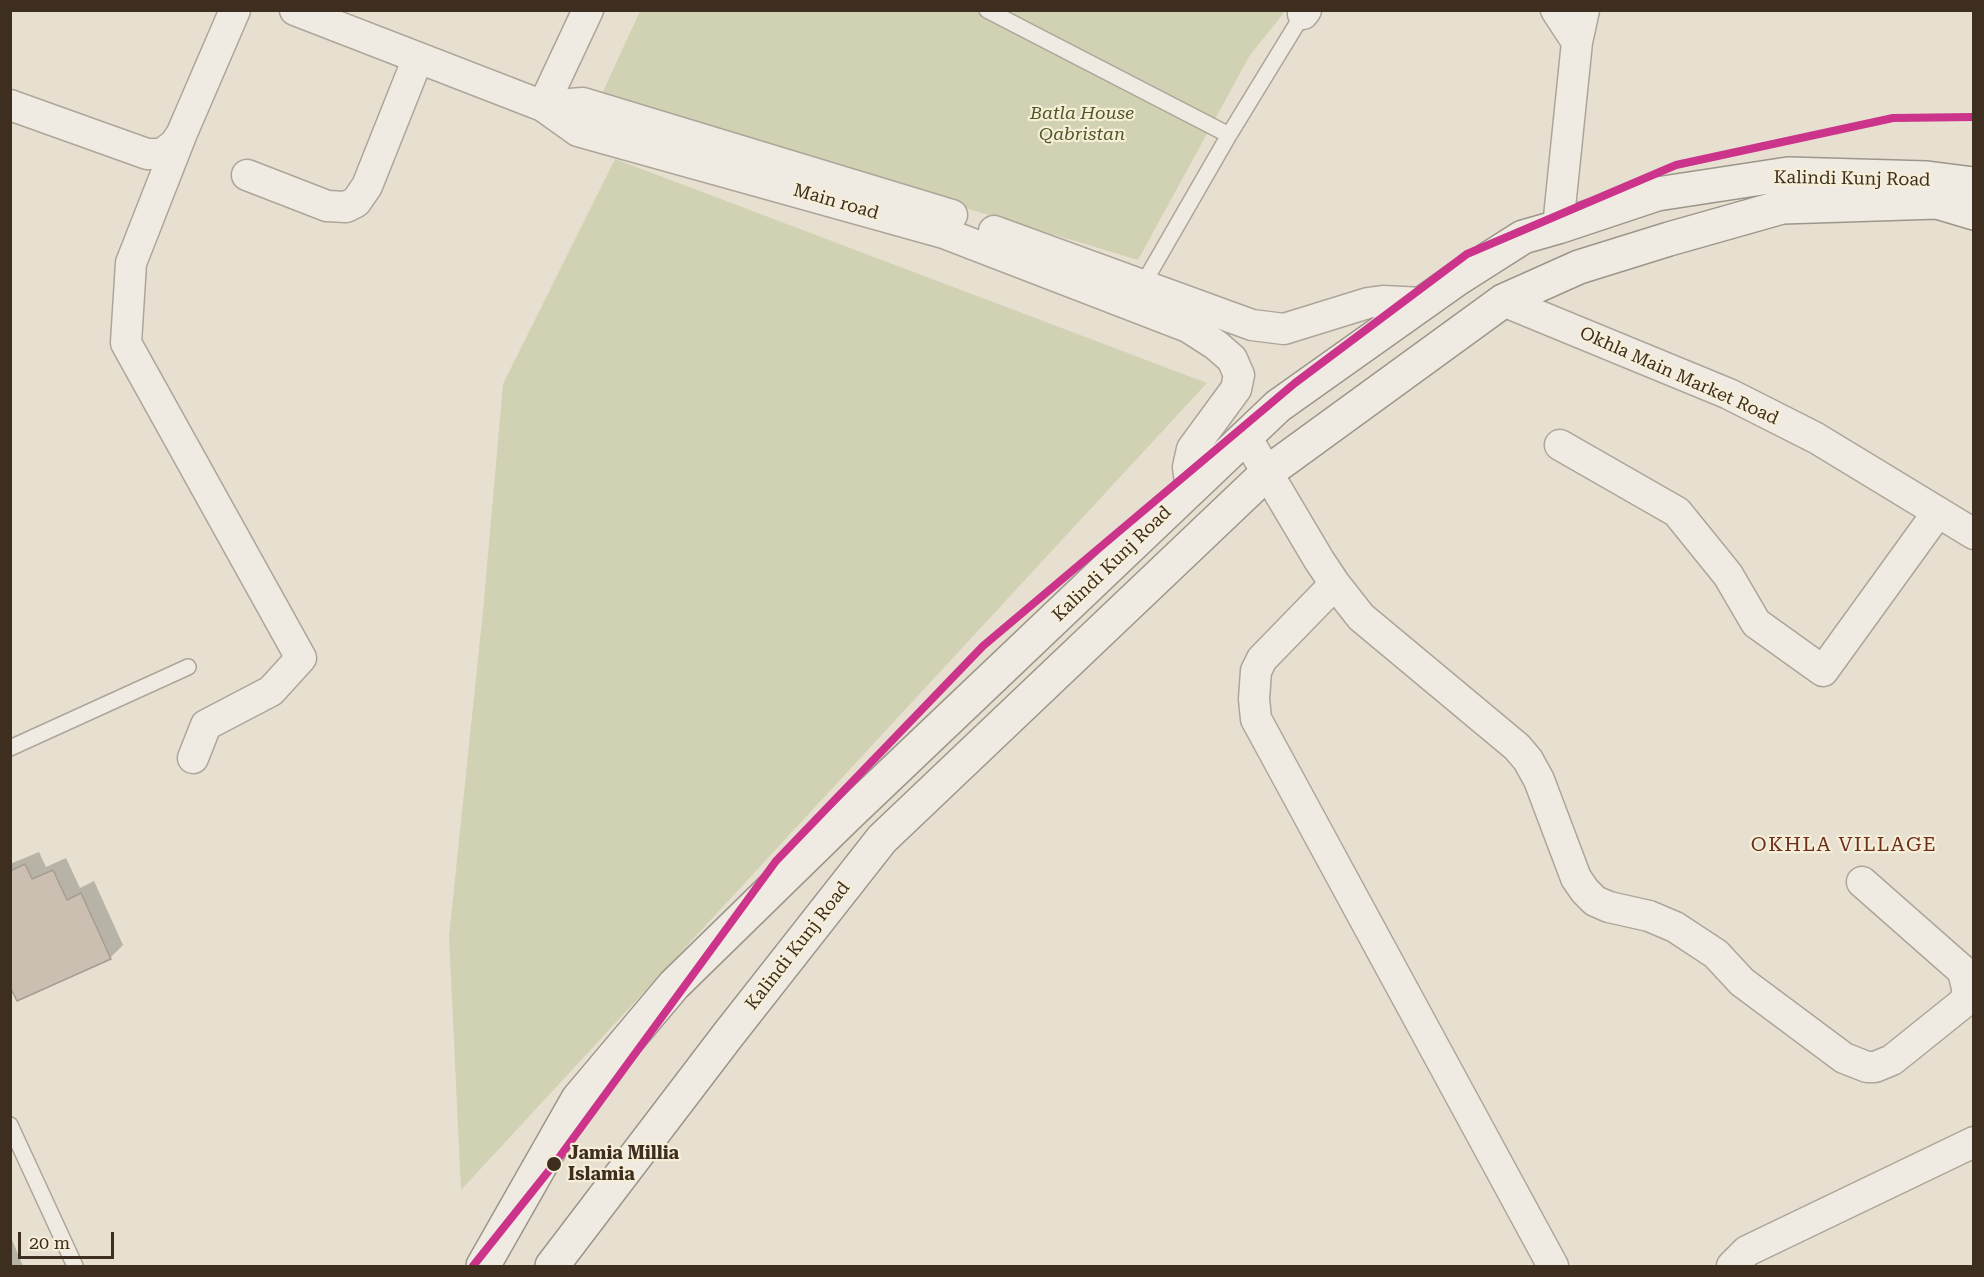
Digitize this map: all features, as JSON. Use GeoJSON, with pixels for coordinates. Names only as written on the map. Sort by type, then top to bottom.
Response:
{"type":"FeatureCollection","features":[{"type":"Feature","properties":{"kind":"main road","name":"Kalindi Kunj Road"},"geometry":{"type":"LineString","coordinates":[[483,1266],[578,1099],[674,985],[848,815],[1278,406],[1423,303],[1523,237],[1657,194],[1788,174],[1927,178],[1974,184]]}},
{"type":"Feature","properties":{"kind":"main road","name":"Kalindi Kunj Road"},"geometry":{"type":"LineString","coordinates":[[552,1266],[728,1035],[882,839],[1268,472],[1503,301],[1578,267],[1668,238],[1782,207],[1937,202],[1974,213]]}},
{"type":"Feature","properties":{"kind":"street"},"geometry":{"type":"LineString","coordinates":[[193,758],[206,725],[271,691],[301,658],[126,343],[131,263],[182,134],[235,10]]}},
{"type":"Feature","properties":{"kind":"street","name":"Main road"},"geometry":{"type":"LineString","coordinates":[[295,10],[543,106],[578,131],[944,233],[1188,327],[1216,345],[1232,359],[1239,375],[1236,388],[1192,449],[1188,467],[1191,489]]}},
{"type":"Feature","properties":{"kind":"street"},"geometry":{"type":"LineString","coordinates":[[588,10],[543,106],[584,103],[946,212],[1252,325],[1284,329],[1368,303],[1383,301],[1423,303]]}},
{"type":"Feature","properties":{"kind":"street"},"geometry":{"type":"LineString","coordinates":[[1556,10],[1577,42]]}},
{"type":"Feature","properties":{"kind":"street"},"geometry":{"type":"LineString","coordinates":[[1558,227],[1577,42],[1584,10]]}},
{"type":"Feature","properties":{"kind":"street"},"geometry":{"type":"LineString","coordinates":[[247,175],[327,206],[346,207],[356,202],[367,186],[418,58]]}},
{"type":"Feature","properties":{"kind":"street"},"geometry":{"type":"LineString","coordinates":[[10,105],[147,154],[162,154],[182,134]]}},
{"type":"Feature","properties":{"kind":"street","name":"Okhla Main Market Road"},"geometry":{"type":"LineString","coordinates":[[1503,301],[1729,394],[1816,438],[1974,534]]}},
{"type":"Feature","properties":{"kind":"street"},"geometry":{"type":"LineString","coordinates":[[1246,437],[1335,584],[1361,617],[1517,747],[1528,760],[1539,780],[1576,878],[1585,891],[1595,901],[1609,907],[1649,916],[1675,927],[1716,954],[1742,982],[1844,1058],[1867,1067],[1882,1065],[1901,1053],[1964,1003],[1967,988],[1964,971],[1862,882]]}},
{"type":"Feature","properties":{"kind":"street"},"geometry":{"type":"LineString","coordinates":[[1560,445],[1677,512],[1728,575],[1756,623],[1823,671],[1938,512]]}},
{"type":"Feature","properties":{"kind":"street"},"geometry":{"type":"LineString","coordinates":[[1335,584],[1262,659],[1256,671],[1254,699],[1256,719],[1553,1266]]}},
{"type":"Feature","properties":{"kind":"street"},"geometry":{"type":"LineString","coordinates":[[1732,1266],[1747,1251],[1974,1142]]}},
{"type":"Feature","properties":{"kind":"lane"},"geometry":{"type":"LineString","coordinates":[[987,10],[1229,135]]}},
{"type":"Feature","properties":{"kind":"lane"},"geometry":{"type":"LineString","coordinates":[[1142,286],[1229,135],[1305,12]]}},
{"type":"Feature","properties":{"kind":"lane"},"geometry":{"type":"LineString","coordinates":[[10,748],[188,667]]}},
{"type":"Feature","properties":{"kind":"lane"},"geometry":{"type":"LineString","coordinates":[[10,1125],[75,1266]]}},
{"type":"Feature","properties":{"kind":"green space","name":"Batla House Qabristan"},"geometry":{"type":"Polygon","coordinates":[[[1281,10],[1284,13],[1250,55],[1138,260],[600,98],[640,11],[1281,10]]]}},
{"type":"Feature","properties":{"kind":"green space"},"geometry":{"type":"Polygon","coordinates":[[[615,159],[1207,383],[461,1190],[449,936],[483,611],[503,384],[615,159]]]}},
{"type":"Feature","properties":{"kind":"building"},"geometry":{"type":"Polygon","coordinates":[[[25,864],[32,879],[53,870],[67,900],[81,893],[111,959],[17,1001],[10,987],[10,871],[25,864]]]}},
{"type":"Feature","properties":{"kind":"transit line"},"geometry":{"type":"LineString","coordinates":[[473,1266],[555,1163],[776,861],[983,646],[1295,383],[1467,254],[1676,165],[1893,118],[1974,117]]}},
{"type":"Feature","properties":{"kind":"place","name":"Jamia Millia Islamia"},"geometry":{"type":"Point","coordinates":[554,1164]}},
{"type":"Feature","properties":{"kind":"district","name":"OKHLA VILLAGE"},"geometry":{"type":"Point","coordinates":[1844,845]}}]}
